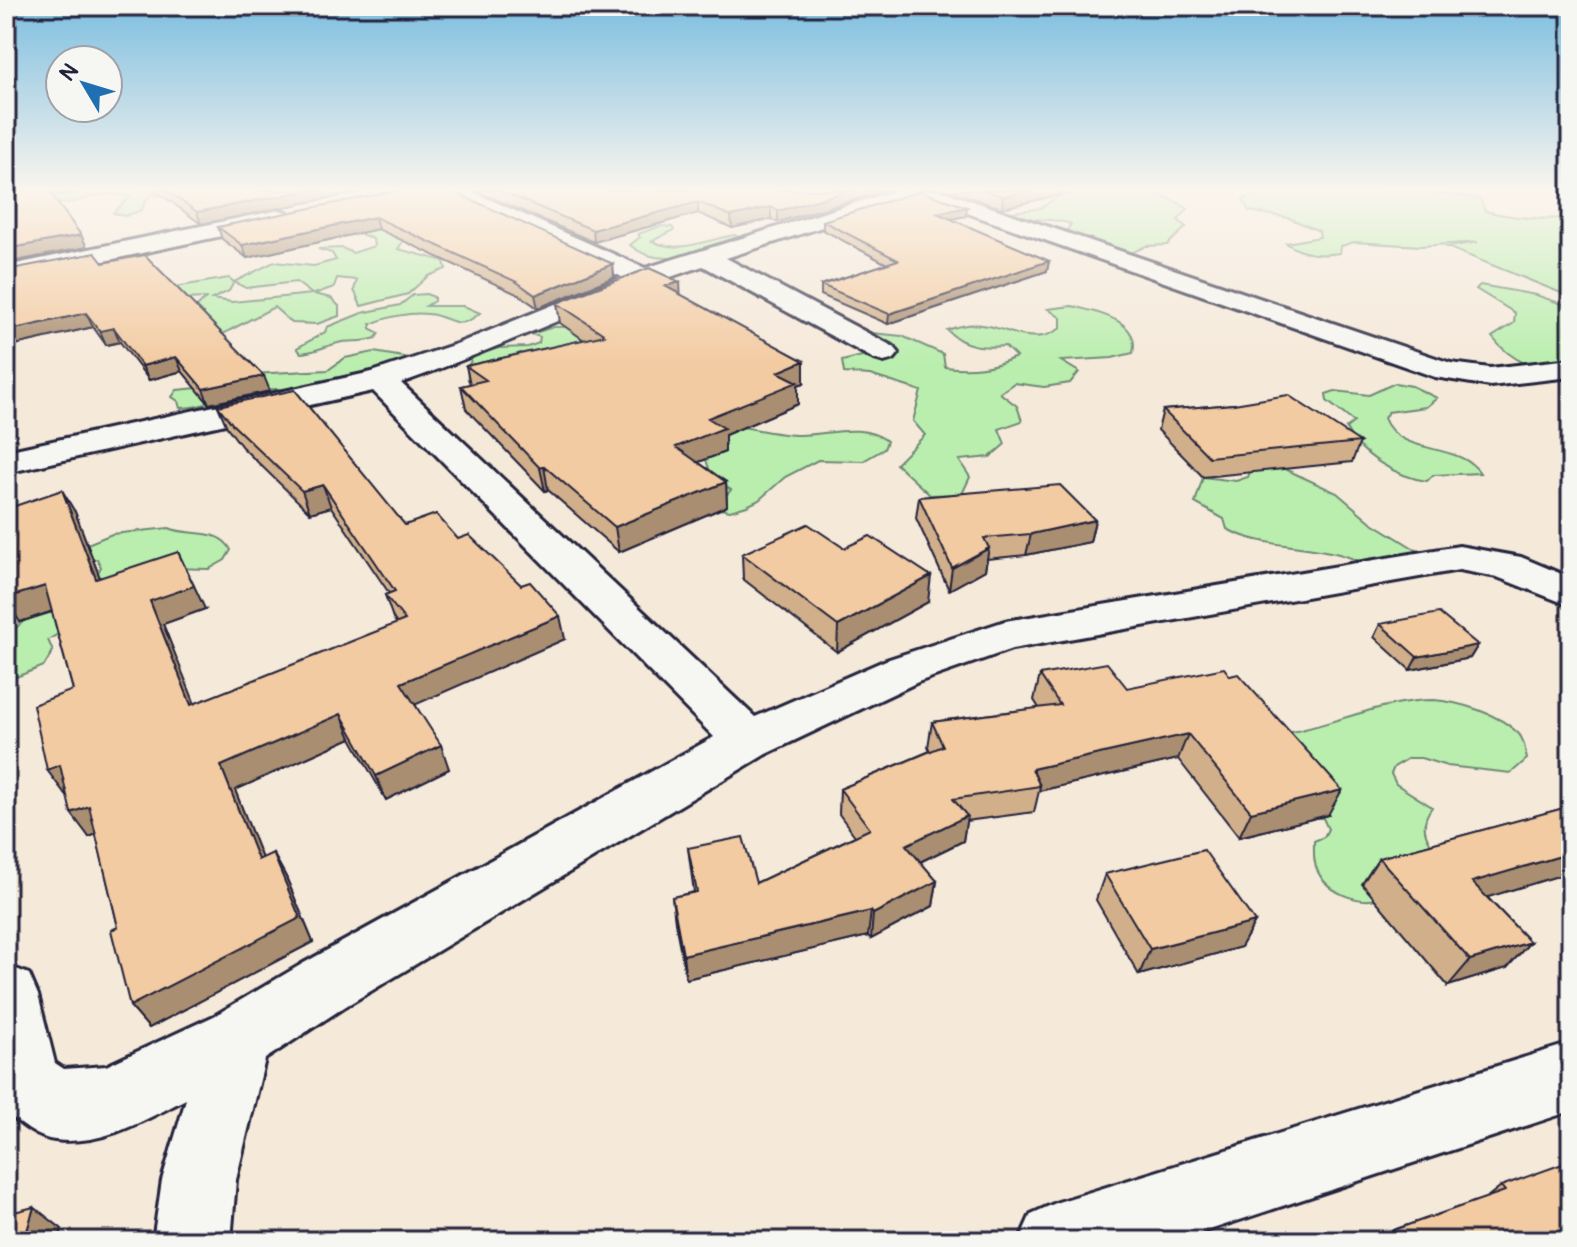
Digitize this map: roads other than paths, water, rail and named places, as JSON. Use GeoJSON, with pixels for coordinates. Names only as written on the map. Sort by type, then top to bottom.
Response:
{"type":"FeatureCollection","features":[{"type":"Feature","properties":{"kind":"street"},"geometry":{"type":"LineString","coordinates":[[6,274],[129,248]]}},
{"type":"Feature","properties":{"kind":"street"},"geometry":{"type":"LineString","coordinates":[[580,248],[643,277]]}},
{"type":"Feature","properties":{"kind":"street"},"geometry":{"type":"LineString","coordinates":[[6,462],[380,380],[469,349],[643,277],[728,248]]}},
{"type":"Feature","properties":{"kind":"street"},"geometry":{"type":"LineString","coordinates":[[1088,248],[1446,371],[1490,377],[1571,368]]}},
{"type":"Feature","properties":{"kind":"street"},"geometry":{"type":"LineString","coordinates":[[705,257],[884,353]]}},
{"type":"Feature","properties":{"kind":"street"},"geometry":{"type":"LineString","coordinates":[[380,380],[748,741]]}},
{"type":"Feature","properties":{"kind":"street"},"geometry":{"type":"LineString","coordinates":[[6,995],[26,1084],[54,1105],[109,1101],[237,1039],[324,985],[748,741],[902,671],[1020,633],[1459,558],[1507,566],[1571,593]]}},
{"type":"Feature","properties":{"kind":"street"},"geometry":{"type":"LineString","coordinates":[[192,1241],[199,1180],[237,1039]]}},
{"type":"Feature","properties":{"kind":"street"},"geometry":{"type":"LineString","coordinates":[[1058,1241],[1571,1077]]}}]}
